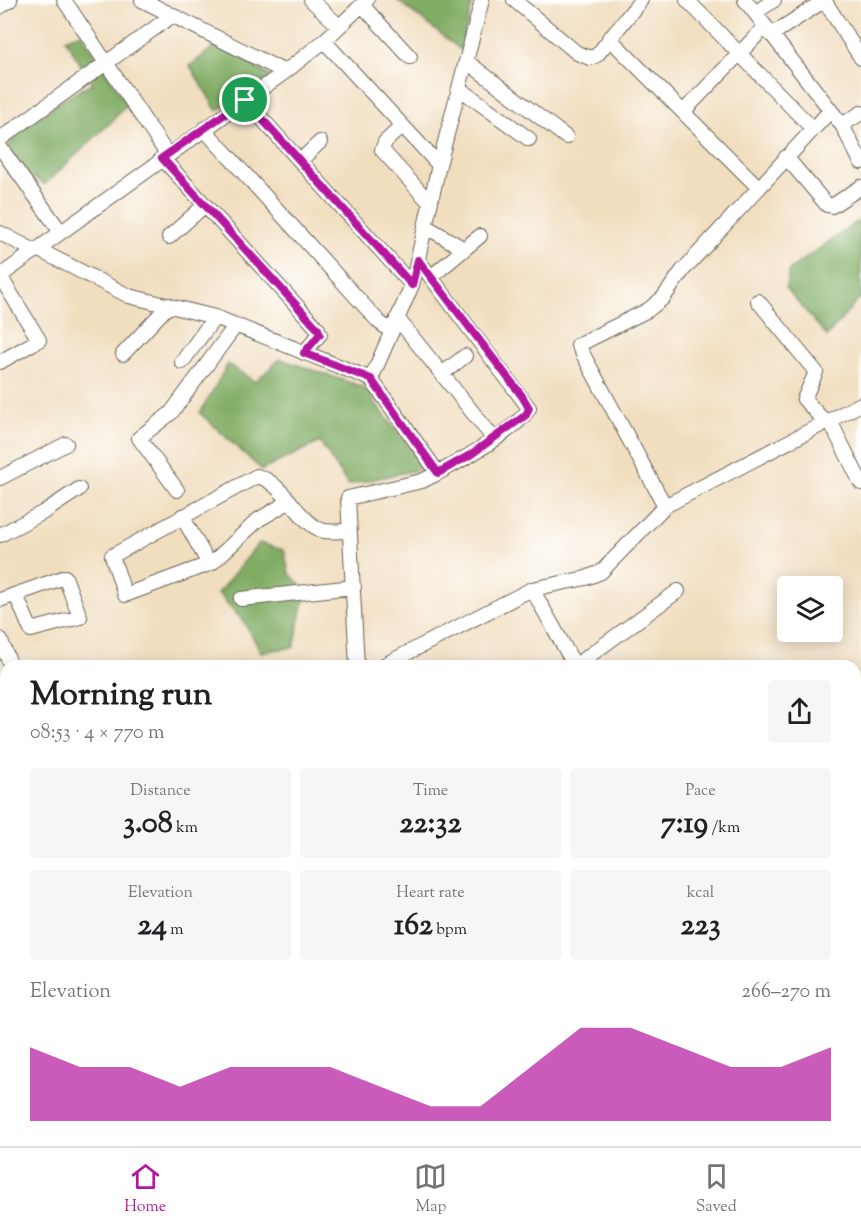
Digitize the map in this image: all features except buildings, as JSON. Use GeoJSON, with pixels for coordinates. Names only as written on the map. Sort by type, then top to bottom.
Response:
{"type":"FeatureCollection","features":[{"type":"Feature","properties":{"kind":"street"},"geometry":{"type":"LineString","coordinates":[[0,7],[10,0]]}},
{"type":"Feature","properties":{"kind":"street"},"geometry":{"type":"LineString","coordinates":[[64,0],[165,156],[205,205],[318,329],[320,334],[304,353]]}},
{"type":"Feature","properties":{"kind":"street"},"geometry":{"type":"LineString","coordinates":[[142,0],[285,72]]}},
{"type":"Feature","properties":{"kind":"street"},"geometry":{"type":"LineString","coordinates":[[311,0],[339,26]]}},
{"type":"Feature","properties":{"kind":"street"},"geometry":{"type":"LineString","coordinates":[[371,379],[412,285],[439,165],[482,0]]}},
{"type":"Feature","properties":{"kind":"street"},"geometry":{"type":"LineString","coordinates":[[514,0],[582,56],[593,57],[641,0]]}},
{"type":"Feature","properties":{"kind":"street"},"geometry":{"type":"LineString","coordinates":[[687,0],[813,129]]}},
{"type":"Feature","properties":{"kind":"street"},"geometry":{"type":"LineString","coordinates":[[745,0],[842,125],[861,162]]}},
{"type":"Feature","properties":{"kind":"street"},"geometry":{"type":"LineString","coordinates":[[755,13],[774,0]]}},
{"type":"Feature","properties":{"kind":"street"},"geometry":{"type":"LineString","coordinates":[[684,111],[738,54],[768,31],[825,0],[861,58]]}},
{"type":"Feature","properties":{"kind":"street"},"geometry":{"type":"LineString","coordinates":[[0,362],[39,340],[0,276],[285,72],[324,41],[364,2],[410,57]]}},
{"type":"Feature","properties":{"kind":"street"},"geometry":{"type":"LineString","coordinates":[[0,139],[172,15]]}},
{"type":"Feature","properties":{"kind":"street"},"geometry":{"type":"LineString","coordinates":[[609,38],[758,187]]}},
{"type":"Feature","properties":{"kind":"street"},"geometry":{"type":"LineString","coordinates":[[324,41],[439,165]]}},
{"type":"Feature","properties":{"kind":"street"},"geometry":{"type":"LineString","coordinates":[[466,61],[566,137]]}},
{"type":"Feature","properties":{"kind":"street"},"geometry":{"type":"LineString","coordinates":[[459,88],[529,139]]}},
{"type":"Feature","properties":{"kind":"street"},"geometry":{"type":"LineString","coordinates":[[245,100],[412,285]]}},
{"type":"Feature","properties":{"kind":"street"},"geometry":{"type":"LineString","coordinates":[[665,506],[578,345],[648,310],[663,298],[683,270],[830,111]]}},
{"type":"Feature","properties":{"kind":"street"},"geometry":{"type":"LineString","coordinates":[[842,125],[861,113]]}},
{"type":"Feature","properties":{"kind":"street"},"geometry":{"type":"LineString","coordinates":[[402,126],[385,142],[382,150],[430,203]]}},
{"type":"Feature","properties":{"kind":"street"},"geometry":{"type":"LineString","coordinates":[[204,129],[380,322],[394,325],[442,374],[494,439]]}},
{"type":"Feature","properties":{"kind":"street"},"geometry":{"type":"LineString","coordinates":[[300,160],[320,142]]}},
{"type":"Feature","properties":{"kind":"street"},"geometry":{"type":"LineString","coordinates":[[0,147],[60,231]]}},
{"type":"Feature","properties":{"kind":"street"},"geometry":{"type":"LineString","coordinates":[[786,157],[827,205],[832,206],[861,187]]}},
{"type":"Feature","properties":{"kind":"street"},"geometry":{"type":"LineString","coordinates":[[169,237],[205,205]]}},
{"type":"Feature","properties":{"kind":"street"},"geometry":{"type":"LineString","coordinates":[[425,226],[464,249]]}},
{"type":"Feature","properties":{"kind":"street"},"geometry":{"type":"LineString","coordinates":[[0,233],[129,296],[215,317],[371,379],[438,473]]}},
{"type":"Feature","properties":{"kind":"street"},"geometry":{"type":"LineString","coordinates":[[430,277],[480,236]]}},
{"type":"Feature","properties":{"kind":"street"},"geometry":{"type":"LineString","coordinates":[[357,660],[348,498],[422,481],[494,439],[526,415],[529,408],[418,260]]}},
{"type":"Feature","properties":{"kind":"street"},"geometry":{"type":"LineString","coordinates":[[758,301],[816,372],[804,399],[828,422],[856,459],[861,483]]}},
{"type":"Feature","properties":{"kind":"street"},"geometry":{"type":"LineString","coordinates":[[123,354],[169,305]]}},
{"type":"Feature","properties":{"kind":"street"},"geometry":{"type":"LineString","coordinates":[[182,362],[215,317]]}},
{"type":"Feature","properties":{"kind":"street"},"geometry":{"type":"LineString","coordinates":[[177,490],[139,438],[171,413],[236,325]]}},
{"type":"Feature","properties":{"kind":"street"},"geometry":{"type":"LineString","coordinates":[[442,374],[465,356]]}},
{"type":"Feature","properties":{"kind":"street"},"geometry":{"type":"LineString","coordinates":[[394,660],[532,589],[586,578],[601,572],[665,506],[861,404]]}},
{"type":"Feature","properties":{"kind":"street"},"geometry":{"type":"LineString","coordinates":[[0,478],[66,444]]}},
{"type":"Feature","properties":{"kind":"street"},"geometry":{"type":"LineString","coordinates":[[290,501],[258,520],[208,564],[125,595],[112,556],[257,476],[268,479],[324,531],[348,531]]}},
{"type":"Feature","properties":{"kind":"street"},"geometry":{"type":"LineString","coordinates":[[0,535],[44,512],[79,489]]}},
{"type":"Feature","properties":{"kind":"street"},"geometry":{"type":"LineString","coordinates":[[182,516],[208,564]]}},
{"type":"Feature","properties":{"kind":"street"},"geometry":{"type":"LineString","coordinates":[[0,600],[65,577],[80,617],[31,630],[16,595]]}},
{"type":"Feature","properties":{"kind":"street"},"geometry":{"type":"LineString","coordinates":[[241,599],[354,587]]}},
{"type":"Feature","properties":{"kind":"street"},"geometry":{"type":"LineString","coordinates":[[532,589],[572,660]]}},
{"type":"Feature","properties":{"kind":"street"},"geometry":{"type":"LineString","coordinates":[[583,660],[678,591]]}},
{"type":"Feature","properties":{"kind":"street"},"geometry":{"type":"LineString","coordinates":[[0,639],[8,660]]}},
{"type":"Feature","properties":{"kind":"green space"},"geometry":{"type":"Polygon","coordinates":[[[397,0],[473,0],[461,50],[397,0]]]}},
{"type":"Feature","properties":{"kind":"green space"},"geometry":{"type":"Polygon","coordinates":[[[81,33],[127,104],[45,184],[27,175],[8,149],[12,140],[32,121],[92,83],[65,39],[81,33]]]}},
{"type":"Feature","properties":{"kind":"green space"},"geometry":{"type":"Polygon","coordinates":[[[219,43],[271,77],[217,111],[190,66],[219,43]]]}},
{"type":"Feature","properties":{"kind":"green space"},"geometry":{"type":"Polygon","coordinates":[[[861,219],[861,297],[827,336],[786,288],[789,270],[861,219]]]}},
{"type":"Feature","properties":{"kind":"green space"},"geometry":{"type":"Polygon","coordinates":[[[280,359],[363,387],[425,468],[348,485],[320,442],[262,470],[200,413],[228,364],[255,382],[280,359]]]}},
{"type":"Feature","properties":{"kind":"green space"},"geometry":{"type":"Polygon","coordinates":[[[259,543],[284,550],[289,573],[306,591],[294,647],[261,652],[244,622],[218,593],[259,543]]]}},
{"type":"Feature","properties":{"kind":"route"},"geometry":{"type":"LineString","coordinates":[[245,100],[412,285],[418,260],[522,396],[529,408],[526,415],[470,455],[438,473],[371,379],[363,378],[304,353],[320,334],[318,329],[162,158],[245,100]]}}]}
